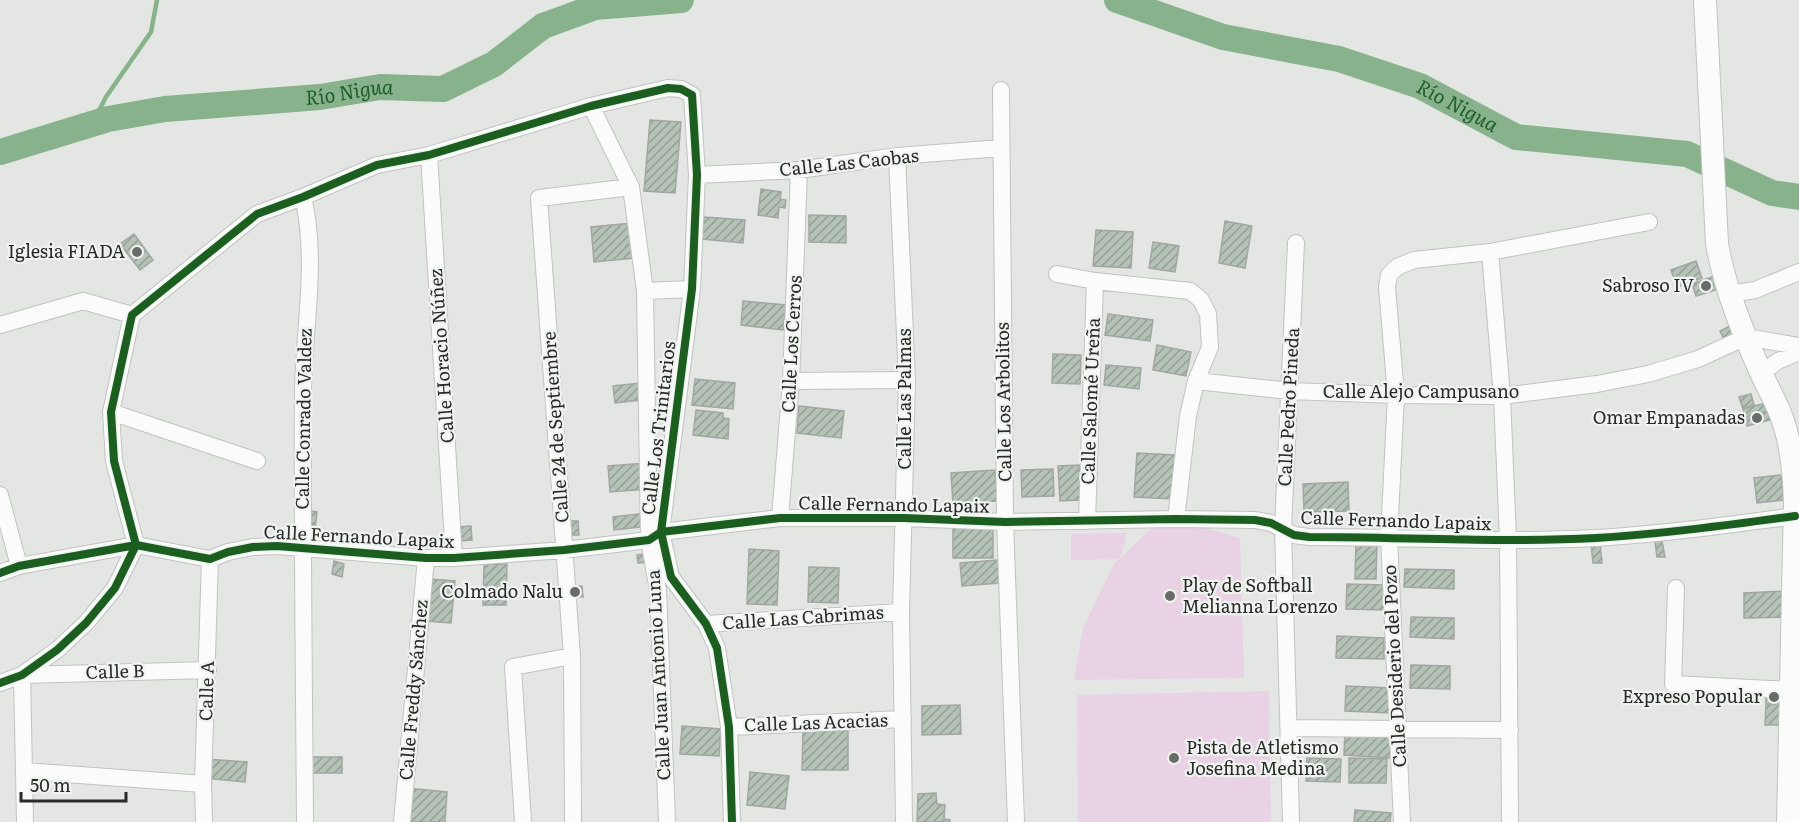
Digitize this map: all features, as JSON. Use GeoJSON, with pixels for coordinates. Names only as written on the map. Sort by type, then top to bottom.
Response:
{"type":"FeatureCollection","features":[{"type":"Feature","properties":{"kind":"main road"},"geometry":{"type":"LineString","coordinates":[[1705,0],[1716,244],[1720,265],[1746,338],[1783,420],[1790,444],[1794,476],[1788,822]]}},
{"type":"Feature","properties":{"kind":"street","name":"Calle Los Trinitarios"},"geometry":{"type":"LineString","coordinates":[[591,106],[668,88],[681,89],[692,95],[697,175],[692,289],[655,536],[671,577],[706,624],[717,648],[729,727],[732,822]]}},
{"type":"Feature","properties":{"kind":"street","name":"Calle Los Arbolitos"},"geometry":{"type":"LineString","coordinates":[[1001,90],[1005,522],[1016,822]]}},
{"type":"Feature","properties":{"kind":"street"},"geometry":{"type":"LineString","coordinates":[[0,683],[22,675],[57,650],[86,623],[115,588],[136,545],[114,461],[111,412],[132,315],[256,214],[303,197],[377,165],[429,155],[591,106]]}},
{"type":"Feature","properties":{"kind":"street","name":"Calle Juan Antonio Luna"},"geometry":{"type":"LineString","coordinates":[[591,106],[631,187],[645,291],[666,822]]}},
{"type":"Feature","properties":{"kind":"street","name":"Calle Las Caobas"},"geometry":{"type":"LineString","coordinates":[[697,175],[799,170],[897,156],[1000,148]]}},
{"type":"Feature","properties":{"kind":"street","name":"Calle Horacio Núñez"},"geometry":{"type":"LineString","coordinates":[[429,155],[454,558]]}},
{"type":"Feature","properties":{"kind":"street","name":"Calle Las Palmas"},"geometry":{"type":"LineString","coordinates":[[897,156],[907,380],[901,612],[904,822]]}},
{"type":"Feature","properties":{"kind":"street","name":"Calle Los Cerros"},"geometry":{"type":"LineString","coordinates":[[780,518],[791,381],[799,170]]}},
{"type":"Feature","properties":{"kind":"street","name":"Calle 24 de Septiembre"},"geometry":{"type":"LineString","coordinates":[[573,822],[572,656],[539,198],[631,187]]}},
{"type":"Feature","properties":{"kind":"street","name":"Calle Conrado Valdez"},"geometry":{"type":"LineString","coordinates":[[303,197],[309,220],[309,269],[304,353],[302,548],[305,822]]}},
{"type":"Feature","properties":{"kind":"street","name":"Calle Desiderio del Pozo"},"geometry":{"type":"LineString","coordinates":[[1402,822],[1389,537],[1396,395],[1387,287],[1389,276],[1397,267],[1414,260],[1490,252],[1649,222]]}},
{"type":"Feature","properties":{"kind":"street","name":"Calle Pedro Pineda"},"geometry":{"type":"LineString","coordinates":[[1291,822],[1283,529],[1296,243]]}},
{"type":"Feature","properties":{"kind":"street"},"geometry":{"type":"LineString","coordinates":[[1490,252],[1502,396],[1508,539],[1510,822]]}},
{"type":"Feature","properties":{"kind":"street"},"geometry":{"type":"LineString","coordinates":[[1730,294],[1755,290],[1799,272]]}},
{"type":"Feature","properties":{"kind":"street"},"geometry":{"type":"LineString","coordinates":[[1057,274],[1095,281],[1190,291],[1201,300],[1208,315],[1210,347],[1196,381],[1188,416],[1176,519]]}},
{"type":"Feature","properties":{"kind":"street","name":"Calle Salomé Ureña"},"geometry":{"type":"LineString","coordinates":[[1087,521],[1095,281]]}},
{"type":"Feature","properties":{"kind":"street"},"geometry":{"type":"LineString","coordinates":[[645,291],[692,289]]}},
{"type":"Feature","properties":{"kind":"street"},"geometry":{"type":"LineString","coordinates":[[0,325],[83,301],[132,315]]}},
{"type":"Feature","properties":{"kind":"street"},"geometry":{"type":"LineString","coordinates":[[1746,338],[1799,346]]}},
{"type":"Feature","properties":{"kind":"street","name":"Calle Alejo Campusano"},"geometry":{"type":"LineString","coordinates":[[1196,381],[1290,391],[1502,396],[1597,384],[1648,374],[1698,359],[1746,338]]}},
{"type":"Feature","properties":{"kind":"street"},"geometry":{"type":"LineString","coordinates":[[1761,373],[1778,361],[1799,352]]}},
{"type":"Feature","properties":{"kind":"street"},"geometry":{"type":"LineString","coordinates":[[791,381],[907,380]]}},
{"type":"Feature","properties":{"kind":"street"},"geometry":{"type":"LineString","coordinates":[[111,412],[257,461]]}},
{"type":"Feature","properties":{"kind":"street"},"geometry":{"type":"LineString","coordinates":[[0,495],[19,566]]}},
{"type":"Feature","properties":{"kind":"street","name":"Calle Fernando Lapaix"},"geometry":{"type":"LineString","coordinates":[[0,573],[19,566],[136,545],[210,559],[228,552],[253,547],[278,546],[426,558],[454,558],[564,550],[780,518],[904,518],[1005,522],[1255,520],[1271,523],[1294,535],[1309,537],[1508,539],[1596,538],[1696,529],[1795,516]]}},
{"type":"Feature","properties":{"kind":"street","name":"Calle Freddy Sánchez"},"geometry":{"type":"LineString","coordinates":[[402,822],[426,558]]}},
{"type":"Feature","properties":{"kind":"street","name":"Calle A"},"geometry":{"type":"LineString","coordinates":[[204,822],[203,784],[210,559]]}},
{"type":"Feature","properties":{"kind":"street"},"geometry":{"type":"LineString","coordinates":[[1676,588],[1672,681],[1674,684],[1791,690]]}},
{"type":"Feature","properties":{"kind":"street","name":"Calle Las Cabrimas"},"geometry":{"type":"LineString","coordinates":[[706,624],[901,612]]}},
{"type":"Feature","properties":{"kind":"street"},"geometry":{"type":"LineString","coordinates":[[523,822],[513,667],[572,656]]}},
{"type":"Feature","properties":{"kind":"street","name":"Calle B"},"geometry":{"type":"LineString","coordinates":[[22,675],[208,670]]}},
{"type":"Feature","properties":{"kind":"street"},"geometry":{"type":"LineString","coordinates":[[22,675],[26,771],[25,822]]}},
{"type":"Feature","properties":{"kind":"street","name":"Calle Las Acacias"},"geometry":{"type":"LineString","coordinates":[[729,727],[903,719]]}},
{"type":"Feature","properties":{"kind":"street"},"geometry":{"type":"LineString","coordinates":[[1290,728],[1510,730]]}},
{"type":"Feature","properties":{"kind":"street"},"geometry":{"type":"LineString","coordinates":[[26,771],[203,784]]}},
{"type":"Feature","properties":{"kind":"shaded area","name":"Play de Softball Melianna Lorenzo"},"geometry":{"type":"Polygon","coordinates":[[[1195,525],[1240,538],[1244,678],[1074,680],[1083,628],[1114,564],[1119,559],[1071,560],[1071,534],[1127,533],[1120,558],[1151,529],[1195,525]]]}},
{"type":"Feature","properties":{"kind":"shaded area","name":"Pista de Atletismo Josefina Medina"},"geometry":{"type":"Polygon","coordinates":[[[1269,691],[1271,822],[1078,822],[1077,695],[1269,691]]]}},
{"type":"Feature","properties":{"kind":"building"},"geometry":{"type":"Polygon","coordinates":[[[650,120],[681,122],[675,193],[644,191],[650,120]]]}},
{"type":"Feature","properties":{"kind":"building"},"geometry":{"type":"Polygon","coordinates":[[[761,189],[781,192],[780,199],[786,200],[785,208],[779,207],[778,218],[758,215],[761,189]]]}},
{"type":"Feature","properties":{"kind":"building"},"geometry":{"type":"Polygon","coordinates":[[[809,215],[846,216],[846,243],[809,242],[809,215]]]}},
{"type":"Feature","properties":{"kind":"building"},"geometry":{"type":"Polygon","coordinates":[[[704,217],[745,220],[743,243],[702,239],[704,217]]]}},
{"type":"Feature","properties":{"kind":"building"},"geometry":{"type":"Polygon","coordinates":[[[1225,221],[1252,226],[1245,268],[1219,263],[1225,221]]]}},
{"type":"Feature","properties":{"kind":"building"},"geometry":{"type":"Polygon","coordinates":[[[632,223],[635,258],[594,262],[591,227],[632,223]]]}},
{"type":"Feature","properties":{"kind":"building"},"geometry":{"type":"Polygon","coordinates":[[[1096,230],[1133,232],[1131,268],[1093,266],[1096,230]]]}},
{"type":"Feature","properties":{"kind":"building","name":"Iglesia FIADA"},"geometry":{"type":"Polygon","coordinates":[[[134,234],[153,260],[140,270],[120,244],[134,234]]]}},
{"type":"Feature","properties":{"kind":"building"},"geometry":{"type":"Polygon","coordinates":[[[1153,242],[1179,246],[1175,272],[1149,268],[1153,242]]]}},
{"type":"Feature","properties":{"kind":"building"},"geometry":{"type":"Polygon","coordinates":[[[1696,261],[1702,278],[1677,287],[1671,270],[1696,261]]]}},
{"type":"Feature","properties":{"kind":"building","name":"Sabroso IV"},"geometry":{"type":"Polygon","coordinates":[[[1715,276],[1719,289],[1696,296],[1692,284],[1715,276]]]}},
{"type":"Feature","properties":{"kind":"building"},"geometry":{"type":"Polygon","coordinates":[[[743,301],[786,305],[783,330],[741,325],[743,301]]]}},
{"type":"Feature","properties":{"kind":"building"},"geometry":{"type":"Polygon","coordinates":[[[1108,314],[1153,320],[1150,341],[1105,335],[1108,314]]]}},
{"type":"Feature","properties":{"kind":"building"},"geometry":{"type":"Polygon","coordinates":[[[1730,326],[1735,334],[1724,340],[1720,331],[1730,326]]]}},
{"type":"Feature","properties":{"kind":"building"},"geometry":{"type":"Polygon","coordinates":[[[1157,345],[1191,352],[1186,376],[1153,370],[1157,345]]]}},
{"type":"Feature","properties":{"kind":"building"},"geometry":{"type":"Polygon","coordinates":[[[1053,354],[1081,355],[1080,384],[1052,383],[1053,354]]]}},
{"type":"Feature","properties":{"kind":"building"},"geometry":{"type":"Polygon","coordinates":[[[1106,365],[1141,368],[1139,389],[1104,385],[1106,365]]]}},
{"type":"Feature","properties":{"kind":"building"},"geometry":{"type":"Polygon","coordinates":[[[695,379],[735,383],[733,409],[692,405],[695,379]]]}},
{"type":"Feature","properties":{"kind":"building"},"geometry":{"type":"Polygon","coordinates":[[[640,383],[641,400],[615,403],[613,386],[640,383]]]}},
{"type":"Feature","properties":{"kind":"building"},"geometry":{"type":"Polygon","coordinates":[[[1751,394],[1754,405],[1743,409],[1739,397],[1751,394]]]}},
{"type":"Feature","properties":{"kind":"building"},"geometry":{"type":"Polygon","coordinates":[[[1766,403],[1768,411],[1745,417],[1743,409],[1766,403]]]}},
{"type":"Feature","properties":{"kind":"building"},"geometry":{"type":"Polygon","coordinates":[[[799,406],[844,411],[841,438],[797,433],[799,406]]]}},
{"type":"Feature","properties":{"kind":"building"},"geometry":{"type":"Polygon","coordinates":[[[696,410],[723,413],[723,418],[729,419],[728,439],[693,435],[696,410]]]}},
{"type":"Feature","properties":{"kind":"building","name":"Omar Empanadas"},"geometry":{"type":"Polygon","coordinates":[[[1768,411],[1770,420],[1747,426],[1745,417],[1768,411]]]}},
{"type":"Feature","properties":{"kind":"building"},"geometry":{"type":"Polygon","coordinates":[[[1137,453],[1175,455],[1173,499],[1134,497],[1137,453]]]}},
{"type":"Feature","properties":{"kind":"building"},"geometry":{"type":"Polygon","coordinates":[[[646,463],[648,489],[610,492],[608,466],[646,463]]]}},
{"type":"Feature","properties":{"kind":"building"},"geometry":{"type":"Polygon","coordinates":[[[1079,465],[1081,500],[1060,501],[1058,466],[1079,465]]]}},
{"type":"Feature","properties":{"kind":"building"},"geometry":{"type":"Polygon","coordinates":[[[1053,469],[1054,496],[1022,497],[1021,470],[1053,469]]]}},
{"type":"Feature","properties":{"kind":"building"},"geometry":{"type":"Polygon","coordinates":[[[995,470],[997,501],[953,504],[951,473],[995,470]]]}},
{"type":"Feature","properties":{"kind":"building"},"geometry":{"type":"Polygon","coordinates":[[[1781,475],[1784,500],[1757,503],[1754,478],[1781,475]]]}},
{"type":"Feature","properties":{"kind":"building"},"geometry":{"type":"Polygon","coordinates":[[[1348,482],[1349,511],[1304,512],[1303,484],[1348,482]]]}},
{"type":"Feature","properties":{"kind":"building"},"geometry":{"type":"Polygon","coordinates":[[[310,511],[317,512],[315,530],[308,529],[310,511]]]}},
{"type":"Feature","properties":{"kind":"building"},"geometry":{"type":"Polygon","coordinates":[[[647,513],[649,526],[614,530],[613,517],[647,513]]]}},
{"type":"Feature","properties":{"kind":"building"},"geometry":{"type":"Polygon","coordinates":[[[565,521],[578,521],[579,535],[566,535],[565,521]]]}},
{"type":"Feature","properties":{"kind":"building"},"geometry":{"type":"Polygon","coordinates":[[[993,523],[993,558],[953,558],[953,524],[993,523]]]}},
{"type":"Feature","properties":{"kind":"building"},"geometry":{"type":"Polygon","coordinates":[[[471,526],[472,540],[459,541],[458,527],[471,526]]]}},
{"type":"Feature","properties":{"kind":"building"},"geometry":{"type":"Polygon","coordinates":[[[1356,540],[1377,541],[1376,579],[1355,579],[1356,540]]]}},
{"type":"Feature","properties":{"kind":"building"},"geometry":{"type":"Polygon","coordinates":[[[1655,541],[1662,541],[1665,557],[1657,557],[1655,541]]]}},
{"type":"Feature","properties":{"kind":"building"},"geometry":{"type":"Polygon","coordinates":[[[1600,543],[1602,563],[1593,563],[1591,544],[1600,543]]]}},
{"type":"Feature","properties":{"kind":"building"},"geometry":{"type":"Polygon","coordinates":[[[749,549],[779,551],[777,605],[747,604],[749,549]]]}},
{"type":"Feature","properties":{"kind":"building"},"geometry":{"type":"Polygon","coordinates":[[[649,553],[650,562],[638,563],[637,555],[649,553]]]}},
{"type":"Feature","properties":{"kind":"building"},"geometry":{"type":"Polygon","coordinates":[[[998,560],[1000,583],[962,586],[960,563],[998,560]]]}},
{"type":"Feature","properties":{"kind":"building"},"geometry":{"type":"Polygon","coordinates":[[[334,561],[344,564],[342,577],[332,574],[334,561]]]}},
{"type":"Feature","properties":{"kind":"building"},"geometry":{"type":"Polygon","coordinates":[[[484,564],[507,564],[506,605],[483,605],[484,564]]]}},
{"type":"Feature","properties":{"kind":"building"},"geometry":{"type":"Polygon","coordinates":[[[809,567],[839,568],[838,603],[808,602],[809,567]]]}},
{"type":"Feature","properties":{"kind":"building"},"geometry":{"type":"Polygon","coordinates":[[[1405,569],[1454,570],[1454,589],[1404,587],[1405,569]]]}},
{"type":"Feature","properties":{"kind":"building"},"geometry":{"type":"Polygon","coordinates":[[[430,579],[455,581],[451,623],[426,621],[430,579]]]}},
{"type":"Feature","properties":{"kind":"building"},"geometry":{"type":"Polygon","coordinates":[[[1347,584],[1385,585],[1384,610],[1346,609],[1347,584]]]}},
{"type":"Feature","properties":{"kind":"building","name":"Colmado Nalu"},"geometry":{"type":"Polygon","coordinates":[[[582,586],[583,597],[568,597],[567,587],[582,586]]]}},
{"type":"Feature","properties":{"kind":"building"},"geometry":{"type":"Polygon","coordinates":[[[1786,591],[1787,617],[1744,618],[1744,593],[1786,591]]]}},
{"type":"Feature","properties":{"kind":"building"},"geometry":{"type":"Polygon","coordinates":[[[1411,617],[1454,618],[1454,639],[1410,637],[1411,617]]]}},
{"type":"Feature","properties":{"kind":"building"},"geometry":{"type":"Polygon","coordinates":[[[1337,636],[1384,638],[1384,659],[1336,658],[1337,636]]]}},
{"type":"Feature","properties":{"kind":"building"},"geometry":{"type":"Polygon","coordinates":[[[1411,665],[1450,666],[1450,689],[1410,688],[1411,665]]]}},
{"type":"Feature","properties":{"kind":"building"},"geometry":{"type":"Polygon","coordinates":[[[1346,686],[1392,688],[1391,713],[1345,711],[1346,686]]]}},
{"type":"Feature","properties":{"kind":"building","name":"Expreso Popular"},"geometry":{"type":"Polygon","coordinates":[[[1766,690],[1782,691],[1782,704],[1766,704],[1766,690]]]}},
{"type":"Feature","properties":{"kind":"building"},"geometry":{"type":"Polygon","coordinates":[[[1766,704],[1782,704],[1781,725],[1765,725],[1766,704]]]}},
{"type":"Feature","properties":{"kind":"building"},"geometry":{"type":"Polygon","coordinates":[[[960,705],[961,734],[922,735],[922,706],[960,705]]]}},
{"type":"Feature","properties":{"kind":"building"},"geometry":{"type":"Polygon","coordinates":[[[682,726],[721,729],[719,756],[680,754],[682,726]]]}},
{"type":"Feature","properties":{"kind":"building"},"geometry":{"type":"Polygon","coordinates":[[[848,730],[848,770],[802,770],[803,731],[848,730]]]}},
{"type":"Feature","properties":{"kind":"building"},"geometry":{"type":"Polygon","coordinates":[[[1345,731],[1391,733],[1390,758],[1344,755],[1345,731]]]}},
{"type":"Feature","properties":{"kind":"building"},"geometry":{"type":"Polygon","coordinates":[[[311,757],[342,757],[342,773],[311,773],[311,757]]]}},
{"type":"Feature","properties":{"kind":"building"},"geometry":{"type":"Polygon","coordinates":[[[1307,758],[1341,759],[1340,782],[1306,781],[1307,758]]]}},
{"type":"Feature","properties":{"kind":"building"},"geometry":{"type":"Polygon","coordinates":[[[1349,758],[1387,759],[1386,783],[1349,783],[1349,758]]]}},
{"type":"Feature","properties":{"kind":"building"},"geometry":{"type":"Polygon","coordinates":[[[205,759],[247,762],[245,782],[203,778],[205,759]]]}},
{"type":"Feature","properties":{"kind":"building"},"geometry":{"type":"Polygon","coordinates":[[[750,772],[789,776],[785,809],[747,805],[750,772]]]}},
{"type":"Feature","properties":{"kind":"building"},"geometry":{"type":"Polygon","coordinates":[[[407,788],[447,792],[445,822],[404,822],[407,788]]]}},
{"type":"Feature","properties":{"kind":"building"},"geometry":{"type":"Polygon","coordinates":[[[936,793],[937,804],[945,805],[944,819],[950,822],[917,822],[918,794],[936,793]]]}},
{"type":"Feature","properties":{"kind":"building"},"geometry":{"type":"Polygon","coordinates":[[[1355,810],[1391,813],[1390,822],[1354,822],[1355,810]]]}},
{"type":"Feature","properties":{"kind":"waterway"},"geometry":{"type":"LineString","coordinates":[[92,124],[106,97],[151,32],[157,0]]}},
{"type":"Feature","properties":{"kind":"waterway","name":"Río Nigua"},"geometry":{"type":"LineString","coordinates":[[0,152],[108,119],[165,109],[320,97],[380,87],[443,89],[494,64],[543,26],[595,7],[681,0]]}},
{"type":"Feature","properties":{"kind":"waterway","name":"Río Nigua"},"geometry":{"type":"LineString","coordinates":[[1117,0],[1223,37],[1339,59],[1420,86],[1516,137],[1687,154],[1772,193],[1799,197]]}},
{"type":"Feature","properties":{"kind":"cycle path"},"geometry":{"type":"LineString","coordinates":[[0,683],[22,675],[57,650],[86,623],[115,588],[136,545],[114,461],[111,412],[132,315],[257,214],[377,165],[429,155],[591,106],[668,88],[681,89],[692,95],[697,175],[692,289],[661,532],[671,577],[706,624],[717,648],[729,727],[732,822]]}},
{"type":"Feature","properties":{"kind":"cycle path"},"geometry":{"type":"LineString","coordinates":[[0,573],[19,566],[136,545],[210,559],[228,552],[253,547],[277,546],[426,558],[454,558],[564,550],[649,540],[661,532],[780,518],[904,518],[1005,522],[1255,520],[1271,523],[1294,535],[1309,537],[1524,540],[1646,534],[1795,516]]}},
{"type":"Feature","properties":{"kind":"place","name":"Iglesia FIADA"},"geometry":{"type":"Point","coordinates":[137,252]}},
{"type":"Feature","properties":{"kind":"place","name":"Sabroso IV"},"geometry":{"type":"Point","coordinates":[1706,286]}},
{"type":"Feature","properties":{"kind":"place","name":"Omar Empanadas"},"geometry":{"type":"Point","coordinates":[1757,418]}},
{"type":"Feature","properties":{"kind":"place","name":"Colmado Nalu"},"geometry":{"type":"Point","coordinates":[575,592]}},
{"type":"Feature","properties":{"kind":"place","name":"Play de Softball Melianna Lorenzo"},"geometry":{"type":"Point","coordinates":[1170,596]}},
{"type":"Feature","properties":{"kind":"place","name":"Expreso Popular"},"geometry":{"type":"Point","coordinates":[1774,697]}},
{"type":"Feature","properties":{"kind":"place","name":"Pista de Atletismo Josefina Medina"},"geometry":{"type":"Point","coordinates":[1174,758]}}]}
